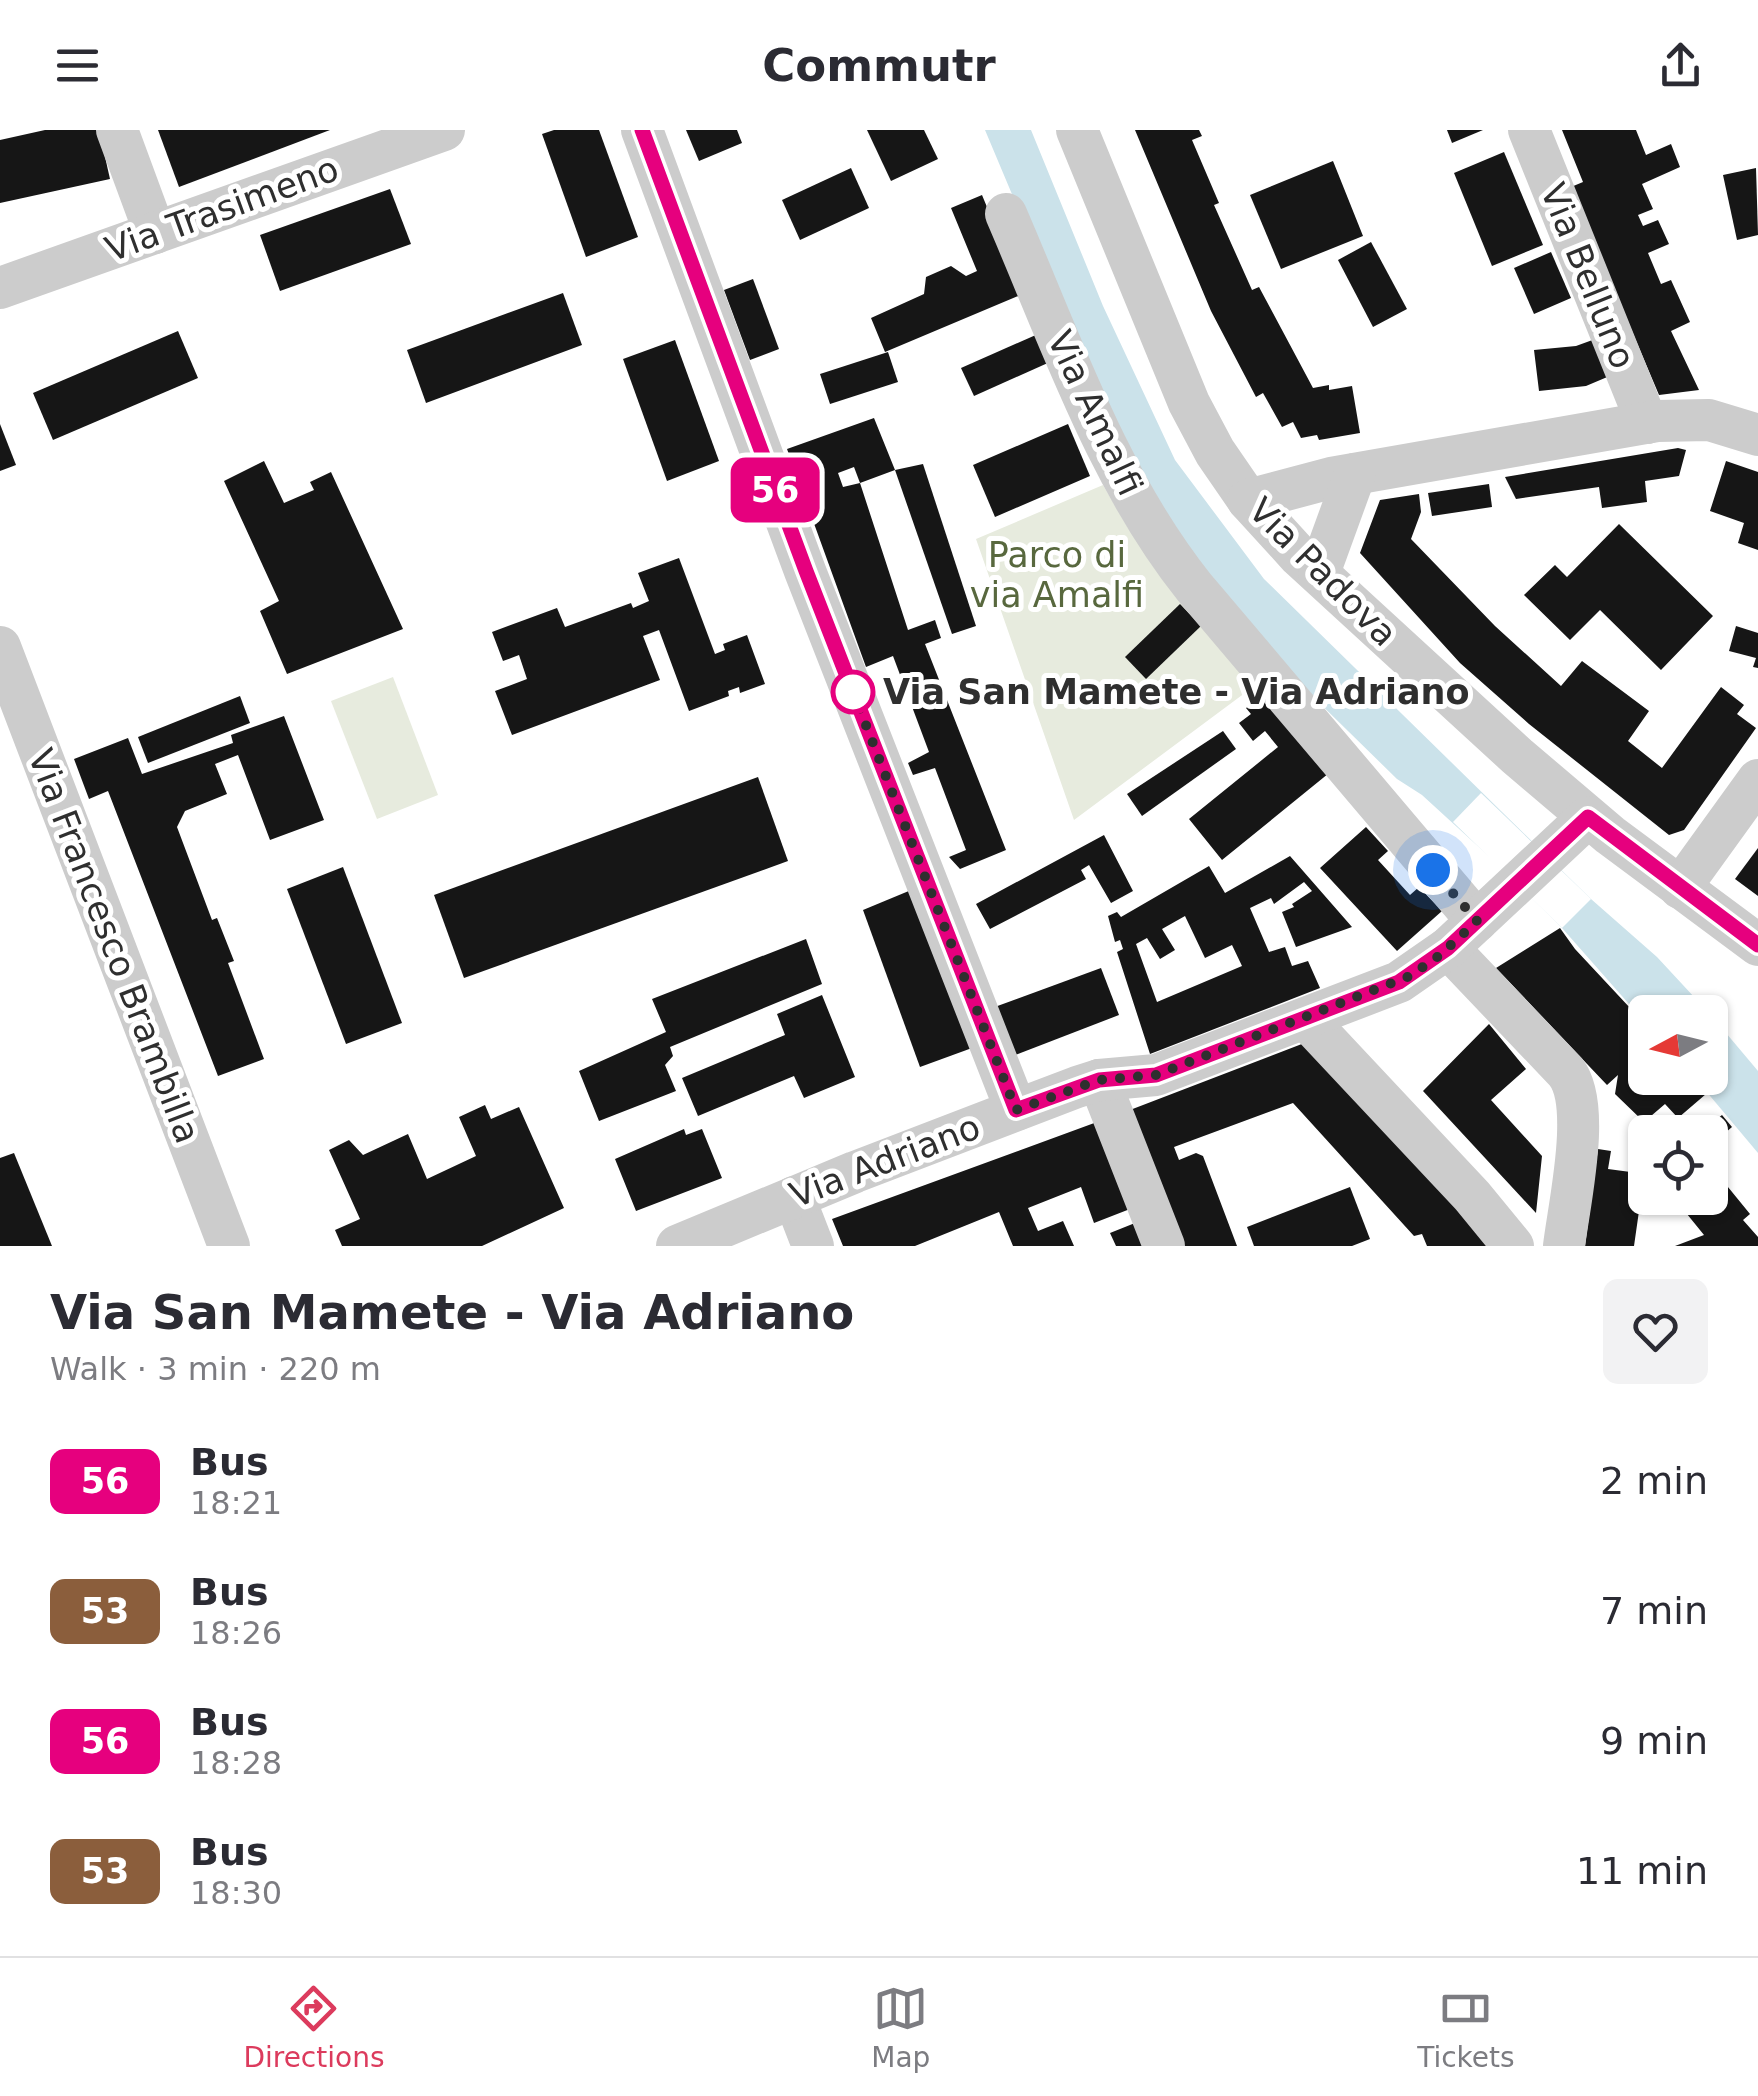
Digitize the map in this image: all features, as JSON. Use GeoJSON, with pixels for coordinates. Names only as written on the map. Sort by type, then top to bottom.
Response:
{"type":"FeatureCollection","features":[{"type":"Feature","properties":{"kind":"street"},"geometry":{"type":"LineString","coordinates":[[117,130],[155,233]]}},
{"type":"Feature","properties":{"kind":"street","name":"Via Trasimeno"},"geometry":{"type":"LineString","coordinates":[[0,288],[444,130]]}},
{"type":"Feature","properties":{"kind":"street"},"geometry":{"type":"LineString","coordinates":[[642,130],[800,555],[1016,1110]]}},
{"type":"Feature","properties":{"kind":"street","name":"Via Padova"},"geometry":{"type":"LineString","coordinates":[[1077,130],[1189,403],[1215,452],[1248,500],[1318,573],[1588,817],[1758,945]]}},
{"type":"Feature","properties":{"kind":"street","name":"Via Belluno"},"geometry":{"type":"LineString","coordinates":[[1529,130],[1647,422]]}},
{"type":"Feature","properties":{"kind":"street","name":"Via Amalfi"},"geometry":{"type":"LineString","coordinates":[[1006,214],[1105,442],[1141,514],[1575,1086],[1578,1123],[1564,1246]]}},
{"type":"Feature","properties":{"kind":"street"},"geometry":{"type":"LineString","coordinates":[[1248,500],[1355,474],[1647,422],[1696,418],[1758,435]]}},
{"type":"Feature","properties":{"kind":"street"},"geometry":{"type":"LineString","coordinates":[[1318,573],[1355,474]]}},
{"type":"Feature","properties":{"kind":"street","name":"Via Francesco Brambilla"},"geometry":{"type":"LineString","coordinates":[[0,647],[229,1246]]}},
{"type":"Feature","properties":{"kind":"street"},"geometry":{"type":"LineString","coordinates":[[1680,888],[1758,780]]}},
{"type":"Feature","properties":{"kind":"street","name":"Via Adriano"},"geometry":{"type":"LineString","coordinates":[[676,1246],[1016,1110],[1099,1080],[1156,1075],[1399,982],[1462,935],[1588,817]]}},
{"type":"Feature","properties":{"kind":"street"},"geometry":{"type":"LineString","coordinates":[[1306,1019],[1472,1196],[1513,1246]]}},
{"type":"Feature","properties":{"kind":"street"},"geometry":{"type":"LineString","coordinates":[[1099,1080],[1164,1246]]}},
{"type":"Feature","properties":{"kind":"street"},"geometry":{"type":"LineString","coordinates":[[794,1197],[813,1246]]}},
{"type":"Feature","properties":{"kind":"green space","name":"Parco di via Amalfi"},"geometry":{"type":"Polygon","coordinates":[[[1103,485],[1128,528],[1261,681],[1074,820],[976,539],[1103,485]]]}},
{"type":"Feature","properties":{"kind":"green space"},"geometry":{"type":"Polygon","coordinates":[[[393,677],[438,795],[377,819],[331,701],[393,677]]]}},
{"type":"Feature","properties":{"kind":"water"},"geometry":{"type":"Polygon","coordinates":[[[985,130],[1031,130],[1103,306],[1175,460],[1264,579],[1692,995],[1628,995],[1628,1003],[1562,928],[1493,860],[1422,795],[1397,779],[1299,683],[1172,538],[1064,318],[985,130]]]}},
{"type":"Feature","properties":{"kind":"water"},"geometry":{"type":"Polygon","coordinates":[[[1728,1035],[1758,1071],[1758,1153],[1709,1095],[1728,1095],[1728,1035]]]}},
{"type":"Feature","properties":{"kind":"pier"},"geometry":{"type":"Polygon","coordinates":[[[1481,793],[1591,899],[1562,928],[1453,822],[1481,793]]]}},
{"type":"Feature","properties":{"kind":"building"},"geometry":{"type":"Polygon","coordinates":[[[45,130],[99,130],[110,179],[0,203],[0,140],[45,130]]]}},
{"type":"Feature","properties":{"kind":"building"},"geometry":{"type":"Polygon","coordinates":[[[158,130],[330,130],[179,187],[158,130]]]}},
{"type":"Feature","properties":{"kind":"building"},"geometry":{"type":"Polygon","coordinates":[[[554,130],[599,130],[638,237],[586,257],[542,134],[554,130]]]}},
{"type":"Feature","properties":{"kind":"building"},"geometry":{"type":"Polygon","coordinates":[[[686,130],[737,130],[742,143],[699,161],[686,130]]]}},
{"type":"Feature","properties":{"kind":"building"},"geometry":{"type":"Polygon","coordinates":[[[867,130],[924,130],[938,159],[891,181],[867,130]]]}},
{"type":"Feature","properties":{"kind":"building"},"geometry":{"type":"Polygon","coordinates":[[[1135,130],[1199,130],[1202,136],[1192,140],[1219,203],[1214,205],[1252,290],[1259,287],[1313,388],[1352,386],[1360,433],[1319,440],[1317,435],[1301,438],[1293,422],[1282,427],[1263,393],[1256,397],[1211,311],[1135,130]]]}},
{"type":"Feature","properties":{"kind":"building"},"geometry":{"type":"Polygon","coordinates":[[[1447,130],[1483,130],[1452,143],[1447,130]]]}},
{"type":"Feature","properties":{"kind":"building"},"geometry":{"type":"Polygon","coordinates":[[[1562,130],[1636,130],[1646,155],[1671,144],[1680,167],[1642,184],[1653,209],[1638,215],[1643,226],[1658,220],[1669,244],[1648,253],[1661,284],[1671,280],[1690,322],[1671,331],[1699,390],[1659,395],[1571,187],[1583,182],[1562,130]]]}},
{"type":"Feature","properties":{"kind":"building"},"geometry":{"type":"Polygon","coordinates":[[[1504,152],[1543,245],[1492,266],[1454,173],[1504,152]]]}},
{"type":"Feature","properties":{"kind":"building"},"geometry":{"type":"Polygon","coordinates":[[[1333,161],[1363,236],[1281,269],[1250,195],[1333,161]]]}},
{"type":"Feature","properties":{"kind":"building"},"geometry":{"type":"Polygon","coordinates":[[[851,168],[869,208],[800,240],[782,200],[851,168]]]}},
{"type":"Feature","properties":{"kind":"building"},"geometry":{"type":"Polygon","coordinates":[[[1756,168],[1758,235],[1737,240],[1723,175],[1756,168]]]}},
{"type":"Feature","properties":{"kind":"building"},"geometry":{"type":"Polygon","coordinates":[[[390,189],[411,244],[280,291],[260,235],[390,189]]]}},
{"type":"Feature","properties":{"kind":"building"},"geometry":{"type":"Polygon","coordinates":[[[982,195],[1023,294],[885,352],[871,318],[924,294],[926,277],[951,266],[966,276],[977,271],[951,208],[982,195]]]}},
{"type":"Feature","properties":{"kind":"building"},"geometry":{"type":"Polygon","coordinates":[[[1371,242],[1407,309],[1373,327],[1338,260],[1371,242]]]}},
{"type":"Feature","properties":{"kind":"building"},"geometry":{"type":"Polygon","coordinates":[[[1551,252],[1571,298],[1534,314],[1514,268],[1551,252]]]}},
{"type":"Feature","properties":{"kind":"building"},"geometry":{"type":"Polygon","coordinates":[[[753,279],[779,349],[750,360],[724,290],[753,279]]]}},
{"type":"Feature","properties":{"kind":"building"},"geometry":{"type":"Polygon","coordinates":[[[563,293],[582,345],[426,403],[407,350],[563,293]]]}},
{"type":"Feature","properties":{"kind":"building"},"geometry":{"type":"Polygon","coordinates":[[[178,331],[198,378],[53,440],[33,393],[178,331]]]}},
{"type":"Feature","properties":{"kind":"building"},"geometry":{"type":"Polygon","coordinates":[[[1038,334],[1050,362],[974,396],[961,368],[1038,334]]]}},
{"type":"Feature","properties":{"kind":"building"},"geometry":{"type":"Polygon","coordinates":[[[1598,338],[1612,375],[1586,386],[1539,391],[1534,350],[1576,346],[1598,338]]]}},
{"type":"Feature","properties":{"kind":"building"},"geometry":{"type":"Polygon","coordinates":[[[675,340],[719,461],[667,481],[623,359],[675,340]]]}},
{"type":"Feature","properties":{"kind":"building"},"geometry":{"type":"Polygon","coordinates":[[[888,352],[898,382],[830,404],[820,374],[888,352]]]}},
{"type":"Feature","properties":{"kind":"building"},"geometry":{"type":"Polygon","coordinates":[[[874,418],[895,470],[860,483],[908,630],[935,620],[941,638],[925,644],[1006,850],[960,869],[949,857],[966,850],[935,768],[913,775],[908,763],[929,752],[893,656],[866,667],[787,449],[874,418]],[[854,467],[838,473],[843,487],[860,483],[854,467]]]}},
{"type":"Feature","properties":{"kind":"building"},"geometry":{"type":"Polygon","coordinates":[[[0,424],[16,465],[0,471],[0,424]]]}},
{"type":"Feature","properties":{"kind":"building"},"geometry":{"type":"Polygon","coordinates":[[[1068,424],[1090,476],[995,517],[973,465],[1068,424]]]}},
{"type":"Feature","properties":{"kind":"building"},"geometry":{"type":"Polygon","coordinates":[[[1678,448],[1686,450],[1679,476],[1645,481],[1647,502],[1602,508],[1599,487],[1516,499],[1505,477],[1678,448]]]}},
{"type":"Feature","properties":{"kind":"building"},"geometry":{"type":"Polygon","coordinates":[[[264,461],[284,503],[314,490],[310,482],[331,472],[403,629],[287,674],[260,611],[279,601],[224,481],[264,461]]]}},
{"type":"Feature","properties":{"kind":"building"},"geometry":{"type":"Polygon","coordinates":[[[1726,461],[1758,472],[1758,550],[1738,543],[1744,523],[1710,511],[1726,461]]]}},
{"type":"Feature","properties":{"kind":"building"},"geometry":{"type":"Polygon","coordinates":[[[923,464],[976,626],[952,634],[895,470],[923,464]]]}},
{"type":"Feature","properties":{"kind":"building"},"geometry":{"type":"Polygon","coordinates":[[[1489,484],[1492,507],[1432,516],[1428,493],[1489,484]]]}},
{"type":"Feature","properties":{"kind":"building"},"geometry":{"type":"Polygon","coordinates":[[[1419,494],[1421,512],[1411,539],[1495,626],[1561,686],[1582,661],[1649,711],[1628,741],[1662,768],[1721,687],[1744,705],[1737,714],[1756,728],[1684,830],[1669,835],[1529,724],[1460,663],[1360,553],[1380,500],[1419,494]]]}},
{"type":"Feature","properties":{"kind":"building"},"geometry":{"type":"Polygon","coordinates":[[[1619,524],[1713,616],[1661,670],[1600,610],[1570,640],[1524,595],[1555,565],[1567,577],[1619,524]]]}},
{"type":"Feature","properties":{"kind":"building"},"geometry":{"type":"Polygon","coordinates":[[[679,558],[715,654],[725,650],[723,644],[747,635],[765,684],[740,693],[739,687],[728,691],[729,696],[689,711],[659,630],[643,636],[660,680],[512,735],[495,691],[527,679],[519,655],[503,661],[492,632],[557,608],[565,627],[631,603],[633,608],[649,601],[638,573],[679,558]]]}},
{"type":"Feature","properties":{"kind":"building"},"geometry":{"type":"Polygon","coordinates":[[[1180,604],[1201,626],[1146,679],[1125,657],[1180,604]]]}},
{"type":"Feature","properties":{"kind":"building"},"geometry":{"type":"Polygon","coordinates":[[[1736,626],[1758,633],[1758,668],[1753,667],[1756,658],[1729,651],[1736,626]]]}},
{"type":"Feature","properties":{"kind":"building"},"geometry":{"type":"Polygon","coordinates":[[[1267,694],[1334,769],[1222,860],[1189,819],[1278,747],[1265,731],[1253,741],[1239,723],[1251,714],[1246,708],[1267,694]]]}},
{"type":"Feature","properties":{"kind":"building"},"geometry":{"type":"Polygon","coordinates":[[[240,696],[250,723],[148,763],[138,737],[240,696]]]}},
{"type":"Feature","properties":{"kind":"building"},"geometry":{"type":"Polygon","coordinates":[[[284,716],[324,820],[270,840],[238,755],[215,764],[227,794],[185,811],[177,827],[212,920],[217,918],[234,961],[228,963],[264,1059],[218,1076],[108,791],[89,799],[74,759],[128,738],[142,774],[233,743],[231,735],[284,716]]]}},
{"type":"Feature","properties":{"kind":"building"},"geometry":{"type":"Polygon","coordinates":[[[1223,731],[1236,749],[1142,816],[1127,794],[1223,731]]]}},
{"type":"Feature","properties":{"kind":"building"},"geometry":{"type":"Polygon","coordinates":[[[758,777],[788,861],[464,978],[434,895],[758,777]]]}},
{"type":"Feature","properties":{"kind":"building"},"geometry":{"type":"Polygon","coordinates":[[[1366,827],[1388,851],[1378,860],[1410,895],[1419,887],[1442,911],[1397,951],[1320,868],[1366,827]]]}},
{"type":"Feature","properties":{"kind":"building"},"geometry":{"type":"Polygon","coordinates":[[[1104,835],[1133,891],[1111,903],[1089,865],[1081,870],[1086,879],[990,929],[976,904],[1104,835]]]}},
{"type":"Feature","properties":{"kind":"building"},"geometry":{"type":"Polygon","coordinates":[[[1758,848],[1758,896],[1735,879],[1758,848]]]}},
{"type":"Feature","properties":{"kind":"building"},"geometry":{"type":"Polygon","coordinates":[[[1290,856],[1352,927],[1296,947],[1282,912],[1312,891],[1304,882],[1274,904],[1271,898],[1250,908],[1269,952],[1285,947],[1292,966],[1308,961],[1320,988],[1150,1054],[1117,952],[1123,949],[1120,940],[1115,942],[1108,916],[1117,912],[1121,917],[1209,866],[1225,893],[1290,856]],[[1185,916],[1162,929],[1175,950],[1160,959],[1147,938],[1136,944],[1157,1002],[1242,966],[1232,945],[1205,958],[1185,916]]]}},
{"type":"Feature","properties":{"kind":"building"},"geometry":{"type":"Polygon","coordinates":[[[343,867],[402,1023],[346,1044],[287,889],[343,867]]]}},
{"type":"Feature","properties":{"kind":"building"},"geometry":{"type":"Polygon","coordinates":[[[916,888],[972,1048],[920,1067],[863,910],[916,888]]]}},
{"type":"Feature","properties":{"kind":"building"},"geometry":{"type":"Polygon","coordinates":[[[1560,928],[1628,1006],[1628,1095],[1705,1095],[1682,1115],[1675,1115],[1665,1104],[1652,1115],[1637,1115],[1615,1094],[1618,1075],[1607,1085],[1496,968],[1560,928]]]}},
{"type":"Feature","properties":{"kind":"building"},"geometry":{"type":"Polygon","coordinates":[[[806,939],[822,984],[670,1047],[673,1056],[665,1065],[676,1091],[599,1121],[579,1071],[666,1032],[652,999],[806,939]]]}},
{"type":"Feature","properties":{"kind":"building"},"geometry":{"type":"Polygon","coordinates":[[[1101,968],[1119,1015],[1010,1057],[992,1008],[1101,968]]]}},
{"type":"Feature","properties":{"kind":"building"},"geometry":{"type":"Polygon","coordinates":[[[822,995],[855,1077],[804,1098],[794,1076],[698,1116],[682,1078],[785,1035],[777,1014],[822,995]]]}},
{"type":"Feature","properties":{"kind":"building"},"geometry":{"type":"Polygon","coordinates":[[[1489,1024],[1526,1069],[1491,1100],[1542,1156],[1536,1213],[1423,1091],[1489,1024]]]}},
{"type":"Feature","properties":{"kind":"building"},"geometry":{"type":"Polygon","coordinates":[[[1307,1042],[1467,1216],[1487,1246],[1427,1246],[1422,1234],[1414,1236],[1293,1103],[1174,1147],[1179,1160],[1196,1153],[1203,1156],[1237,1246],[1183,1246],[1130,1110],[1307,1042]]]}},
{"type":"Feature","properties":{"kind":"building"},"geometry":{"type":"Polygon","coordinates":[[[485,1105],[491,1119],[519,1107],[564,1208],[482,1246],[342,1246],[335,1230],[360,1219],[329,1150],[349,1140],[363,1155],[408,1134],[427,1179],[476,1156],[459,1117],[485,1105]]]}},
{"type":"Feature","properties":{"kind":"building"},"geometry":{"type":"Polygon","coordinates":[[[1097,1122],[1130,1209],[1094,1223],[1081,1187],[1028,1208],[1038,1231],[1063,1221],[1074,1246],[1013,1246],[999,1212],[915,1246],[843,1246],[832,1219],[1097,1122]]]}},
{"type":"Feature","properties":{"kind":"building"},"geometry":{"type":"Polygon","coordinates":[[[684,1129],[686,1135],[702,1129],[722,1178],[636,1211],[615,1159],[684,1129]]]}},
{"type":"Feature","properties":{"kind":"building"},"geometry":{"type":"Polygon","coordinates":[[[1598,1149],[1611,1151],[1608,1169],[1628,1172],[1628,1215],[1638,1215],[1634,1246],[1585,1246],[1598,1149]]]}},
{"type":"Feature","properties":{"kind":"building"},"geometry":{"type":"Polygon","coordinates":[[[14,1153],[52,1246],[0,1246],[0,1158],[14,1153]]]}},
{"type":"Feature","properties":{"kind":"building"},"geometry":{"type":"Polygon","coordinates":[[[1350,1187],[1370,1239],[1352,1246],[1254,1246],[1247,1227],[1350,1187]]]}},
{"type":"Feature","properties":{"kind":"building"},"geometry":{"type":"Polygon","coordinates":[[[1728,1187],[1750,1214],[1743,1220],[1758,1237],[1758,1246],[1675,1246],[1704,1235],[1688,1215],[1728,1215],[1728,1187]]]}},
{"type":"Feature","properties":{"kind":"building"},"geometry":{"type":"Polygon","coordinates":[[[1135,1223],[1144,1246],[1116,1246],[1110,1233],[1135,1223]]]}},
{"type":"Feature","properties":{"kind":"bus line","name":"56"},"geometry":{"type":"LineString","coordinates":[[642,130],[770,478],[1016,1110],[1099,1080],[1156,1075],[1399,982],[1448,948],[1588,817],[1758,945]]}},
{"type":"Feature","properties":{"kind":"place","name":"Via San Mamete - Via Adriano"},"geometry":{"type":"Point","coordinates":[853,692]}},
{"type":"Feature","properties":{"kind":"route"},"geometry":{"type":"LineString","coordinates":[[853,692],[1016,1110],[1099,1080],[1156,1075],[1410,976],[1477,921],[1433,870]]}}]}
